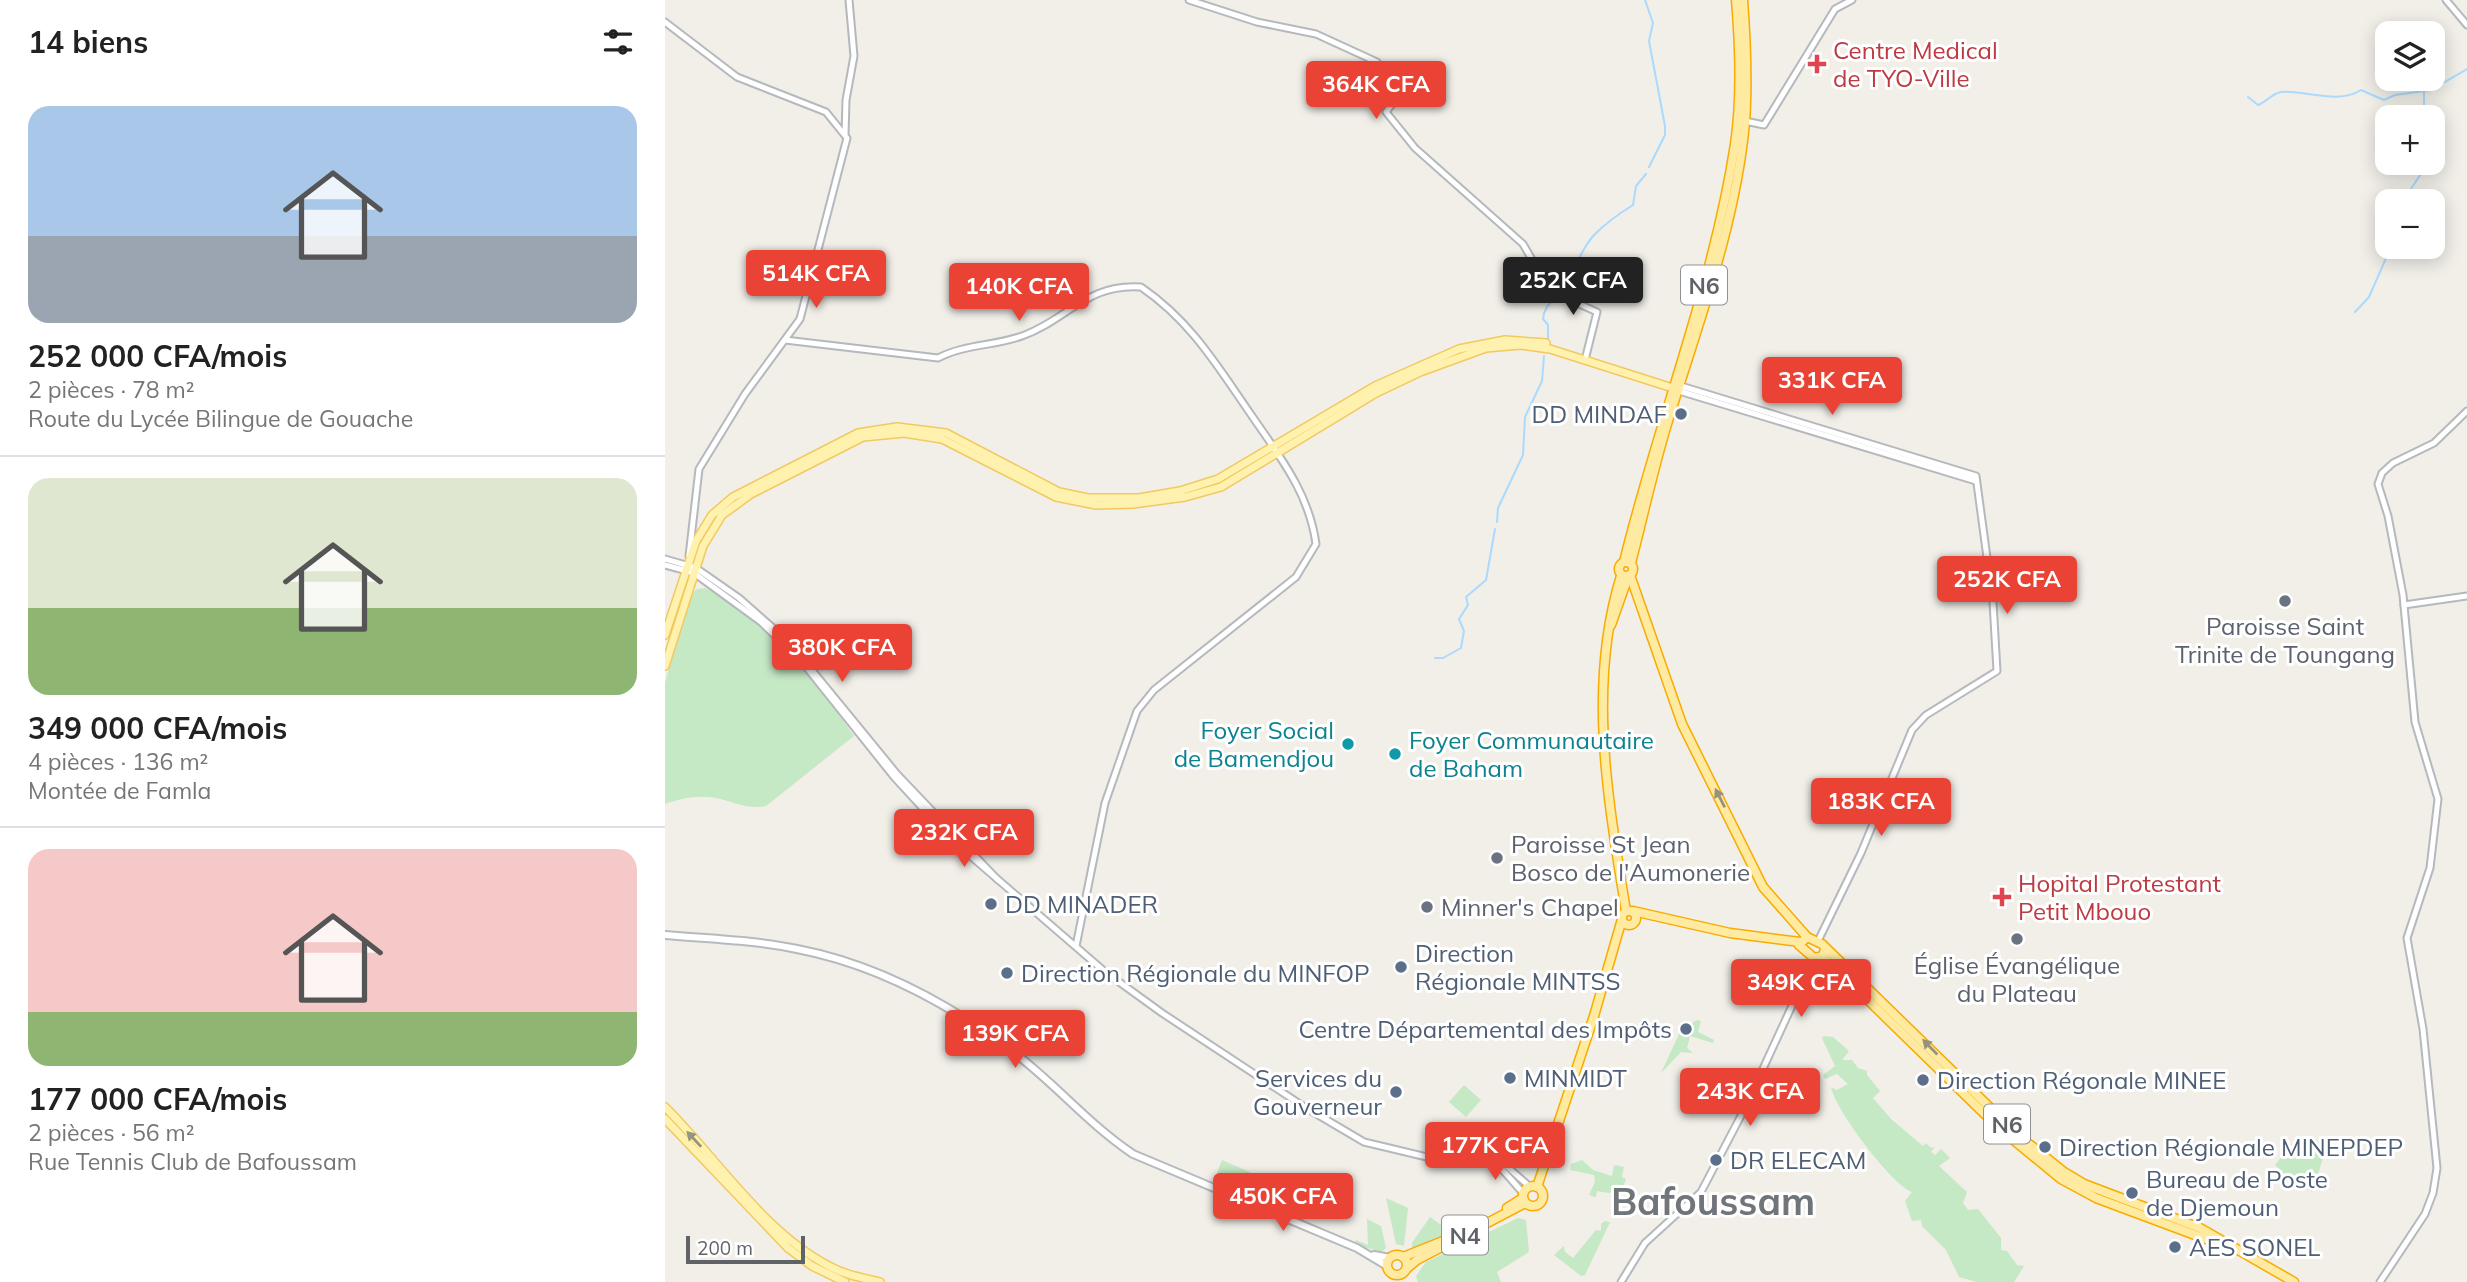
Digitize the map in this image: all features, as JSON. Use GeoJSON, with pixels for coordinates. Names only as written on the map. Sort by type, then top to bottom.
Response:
{"type":"FeatureCollection","features":[{"type":"Feature","properties":{"kind":"highway","name":"N6"},"geometry":{"type":"LineString","coordinates":[[1736,0],[1743,43]]}},
{"type":"Feature","properties":{"kind":"highway","name":"N6"},"geometry":{"type":"LineString","coordinates":[[1626,576],[1638,519],[1662,432],[1720,253],[1741,120],[1743,0]]}},
{"type":"Feature","properties":{"kind":"highway"},"geometry":{"type":"LineString","coordinates":[[1529,1193],[1584,1045],[1617,938],[1629,918],[1601,740],[1611,625],[1609,618],[1626,576]]}},
{"type":"Feature","properties":{"kind":"highway"},"geometry":{"type":"LineString","coordinates":[[1626,576],[1682,724],[1763,887],[1795,922],[1799,940],[1801,949],[1821,954],[1818,941],[1799,940],[1656,919],[1629,918]]}},
{"type":"Feature","properties":{"kind":"highway"},"geometry":{"type":"LineString","coordinates":[[1795,922],[1799,940]]}},
{"type":"Feature","properties":{"kind":"highway","name":"N6"},"geometry":{"type":"LineString","coordinates":[[1821,954],[1907,1024],[1951,1075]]}},
{"type":"Feature","properties":{"kind":"highway","name":"N6"},"geometry":{"type":"LineString","coordinates":[[1851,977],[1901,1031],[1985,1109],[2080,1191],[2145,1212],[2225,1244],[2294,1282]]}},
{"type":"Feature","properties":{"kind":"highway"},"geometry":{"type":"LineString","coordinates":[[1901,1031],[1907,1024]]}},
{"type":"Feature","properties":{"kind":"highway","name":"N4"},"geometry":{"type":"LineString","coordinates":[[1403,1257],[1450,1238],[1529,1193]]}},
{"type":"Feature","properties":{"kind":"highway","name":"N4"},"geometry":{"type":"LineString","coordinates":[[1402,1275],[1417,1260],[1529,1193]]}},
{"type":"Feature","properties":{"kind":"highway","name":"N6"},"geometry":{"type":"LineString","coordinates":[[2225,1244],[2285,1282]]}},
{"type":"Feature","properties":{"kind":"highway"},"geometry":{"type":"LineString","coordinates":[[1389,1265],[1403,1257]]}},
{"type":"Feature","properties":{"kind":"highway"},"geometry":{"type":"LineString","coordinates":[[1402,1275],[1403,1257]]}},
{"type":"Feature","properties":{"kind":"highway"},"geometry":{"type":"LineString","coordinates":[[1389,1265],[1402,1275]]}},
{"type":"Feature","properties":{"kind":"highway"},"geometry":{"type":"LineString","coordinates":[[1389,1265],[1389,1282]]}},
{"type":"Feature","properties":{"kind":"main road"},"geometry":{"type":"LineString","coordinates":[[665,635],[691,569],[710,532],[730,507],[863,437],[904,433],[942,439],[1056,497],[1096,505],[1149,503],[1199,494],[1234,481],[1276,449],[1397,383],[1486,348],[1538,346],[1677,387]]}},
{"type":"Feature","properties":{"kind":"main road"},"geometry":{"type":"LineString","coordinates":[[665,666],[691,569]]}},
{"type":"Feature","properties":{"kind":"main road"},"geometry":{"type":"LineString","coordinates":[[665,935],[797,949],[859,966],[899,982],[1014,1052],[1100,1131],[1133,1154],[1372,1255],[1389,1265]]}},
{"type":"Feature","properties":{"kind":"main road"},"geometry":{"type":"LineString","coordinates":[[665,1107],[747,1196],[805,1252],[844,1273],[880,1282]]}},
{"type":"Feature","properties":{"kind":"main road"},"geometry":{"type":"LineString","coordinates":[[665,1119],[787,1248],[812,1266],[845,1282]]}},
{"type":"Feature","properties":{"kind":"street"},"geometry":{"type":"LineString","coordinates":[[691,569],[696,478],[710,449],[745,394],[802,313],[841,164],[846,100],[854,56],[849,0]]}},
{"type":"Feature","properties":{"kind":"street"},"geometry":{"type":"LineString","coordinates":[[1189,0],[1257,22],[1316,34],[1373,60],[1384,77],[1402,91],[1386,112],[1393,122],[1462,192],[1518,239],[1544,284],[1556,296],[1597,312],[1586,358]]}},
{"type":"Feature","properties":{"kind":"street"},"geometry":{"type":"LineString","coordinates":[[1741,120],[1764,125],[1835,9],[1852,0]]}},
{"type":"Feature","properties":{"kind":"street"},"geometry":{"type":"LineString","coordinates":[[2446,0],[2467,25]]}},
{"type":"Feature","properties":{"kind":"street"},"geometry":{"type":"LineString","coordinates":[[665,22],[737,77],[826,112],[845,135]]}},
{"type":"Feature","properties":{"kind":"street"},"geometry":{"type":"LineString","coordinates":[[785,340],[938,358],[953,350],[1029,333],[1097,292],[1141,287],[1201,340],[1276,449],[1310,509],[1316,544],[1296,577],[1163,682],[1137,711],[1099,825],[1076,946]]}},
{"type":"Feature","properties":{"kind":"street"},"geometry":{"type":"LineString","coordinates":[[1677,387],[1976,478],[1997,671],[1926,715],[1912,730],[1861,853],[1818,941]]}},
{"type":"Feature","properties":{"kind":"street"},"geometry":{"type":"LineString","coordinates":[[2380,1282],[2425,1214],[2433,1193],[2437,1168],[2423,1029],[2407,938],[2430,867],[2438,799],[2415,722],[2404,605],[2388,516],[2378,484],[2382,473],[2393,463],[2434,443],[2467,411]]}},
{"type":"Feature","properties":{"kind":"street"},"geometry":{"type":"LineString","coordinates":[[665,559],[691,569],[736,601],[803,663],[915,798],[954,839],[1104,971],[1227,1057],[1303,1106],[1370,1144],[1431,1158],[1496,1156],[1497,1163],[1529,1193]]}},
{"type":"Feature","properties":{"kind":"street"},"geometry":{"type":"LineString","coordinates":[[665,565],[691,569]]}},
{"type":"Feature","properties":{"kind":"street"},"geometry":{"type":"LineString","coordinates":[[2404,605],[2467,596]]}},
{"type":"Feature","properties":{"kind":"street"},"geometry":{"type":"LineString","coordinates":[[1621,1282],[1645,1243],[1701,1192],[1821,954]]}},
{"type":"Feature","properties":{"kind":"green space"},"geometry":{"type":"Polygon","coordinates":[[[705,588],[747,615],[767,633],[806,674],[854,736],[766,806],[747,806],[703,797],[665,804],[665,683],[688,597],[697,589],[705,588]]]}},
{"type":"Feature","properties":{"kind":"green space"},"geometry":{"type":"Polygon","coordinates":[[[1697,1020],[1701,1021],[1698,1032],[1714,1040],[1713,1043],[1690,1036],[1693,1022],[1697,1020]]]}},
{"type":"Feature","properties":{"kind":"green space"},"geometry":{"type":"Polygon","coordinates":[[[1680,1032],[1690,1036],[1687,1048],[1693,1053],[1681,1052],[1661,1073],[1680,1032]]]}},
{"type":"Feature","properties":{"kind":"green space"},"geometry":{"type":"Polygon","coordinates":[[[1833,1037],[1849,1051],[1842,1060],[1852,1060],[1858,1068],[1867,1071],[1867,1075],[1880,1091],[1873,1098],[1891,1119],[1923,1146],[1926,1143],[1931,1148],[1935,1147],[1931,1152],[1935,1155],[1941,1149],[1950,1158],[1939,1166],[1967,1192],[1963,1203],[1968,1210],[1978,1209],[2001,1238],[2001,1250],[2007,1251],[2017,1265],[2024,1266],[2014,1282],[1977,1282],[1959,1277],[1946,1250],[1922,1226],[1921,1220],[1912,1221],[1905,1201],[1912,1192],[1903,1187],[1879,1162],[1853,1129],[1835,1098],[1831,1087],[1837,1090],[1848,1084],[1837,1074],[1825,1079],[1823,1075],[1835,1066],[1822,1038],[1833,1037]]]}},
{"type":"Feature","properties":{"kind":"green space"},"geometry":{"type":"Polygon","coordinates":[[[1464,1085],[1481,1100],[1466,1117],[1449,1102],[1464,1085]]]}},
{"type":"Feature","properties":{"kind":"green space"},"geometry":{"type":"Polygon","coordinates":[[[2298,1136],[2316,1140],[2326,1149],[2312,1192],[2290,1180],[2275,1165],[2298,1136]]]}},
{"type":"Feature","properties":{"kind":"green space"},"geometry":{"type":"Polygon","coordinates":[[[1222,1160],[1261,1177],[1297,1204],[1294,1213],[1304,1219],[1304,1223],[1294,1219],[1294,1215],[1292,1218],[1213,1183],[1222,1160]]]}},
{"type":"Feature","properties":{"kind":"green space"},"geometry":{"type":"Polygon","coordinates":[[[1582,1160],[1593,1170],[1612,1176],[1614,1165],[1624,1167],[1622,1177],[1626,1179],[1622,1189],[1609,1193],[1597,1191],[1596,1197],[1589,1195],[1595,1182],[1594,1175],[1570,1170],[1571,1164],[1582,1160]]]}},
{"type":"Feature","properties":{"kind":"green space"},"geometry":{"type":"Polygon","coordinates":[[[1386,1198],[1408,1208],[1404,1246],[1396,1244],[1386,1198]]]}},
{"type":"Feature","properties":{"kind":"green space"},"geometry":{"type":"Polygon","coordinates":[[[1430,1217],[1454,1234],[1412,1248],[1412,1243],[1430,1217]]]}},
{"type":"Feature","properties":{"kind":"green space"},"geometry":{"type":"Polygon","coordinates":[[[1518,1218],[1526,1220],[1529,1252],[1497,1272],[1501,1282],[1418,1282],[1416,1276],[1426,1262],[1518,1218]]]}},
{"type":"Feature","properties":{"kind":"green space"},"geometry":{"type":"Polygon","coordinates":[[[1367,1219],[1381,1226],[1386,1248],[1381,1252],[1354,1244],[1356,1240],[1368,1245],[1367,1219]]]}},
{"type":"Feature","properties":{"kind":"green space"},"geometry":{"type":"Polygon","coordinates":[[[1610,1222],[1585,1275],[1581,1276],[1554,1255],[1564,1246],[1565,1252],[1573,1258],[1596,1230],[1601,1231],[1601,1224],[1610,1222]]]}},
{"type":"Feature","properties":{"kind":"waterway"},"geometry":{"type":"LineString","coordinates":[[1645,0],[1653,23],[1649,41],[1665,126],[1665,135],[1649,167]]}},
{"type":"Feature","properties":{"kind":"waterway"},"geometry":{"type":"LineString","coordinates":[[2248,97],[2258,105],[2281,92],[2332,97],[2361,90],[2384,100],[2395,95],[2431,90],[2467,69]]}},
{"type":"Feature","properties":{"kind":"waterway"},"geometry":{"type":"LineString","coordinates":[[2424,91],[2424,105]]}},
{"type":"Feature","properties":{"kind":"waterway"},"geometry":{"type":"LineString","coordinates":[[1548,339],[1548,325],[1543,319],[1547,307],[1565,285],[1584,248],[1594,235],[1633,205],[1636,186],[1646,174]]}},
{"type":"Feature","properties":{"kind":"waterway"},"geometry":{"type":"LineString","coordinates":[[2411,189],[2420,175]]}},
{"type":"Feature","properties":{"kind":"waterway"},"geometry":{"type":"LineString","coordinates":[[2355,312],[2369,297],[2386,259]]}},
{"type":"Feature","properties":{"kind":"waterway"},"geometry":{"type":"LineString","coordinates":[[1497,522],[1498,508],[1523,455],[1525,417],[1542,381],[1544,356]]}},
{"type":"Feature","properties":{"kind":"waterway"},"geometry":{"type":"LineString","coordinates":[[1435,658],[1443,658],[1461,648],[1464,631],[1459,619],[1468,605],[1466,597],[1486,580],[1495,529]]}},
{"type":"Feature","properties":{"kind":"place","name":"Centre Medical de TYO-Ville"},"geometry":{"type":"Point","coordinates":[1817,64]}},
{"type":"Feature","properties":{"kind":"place","name":"DD MINDAF"},"geometry":{"type":"Point","coordinates":[1681,414]}},
{"type":"Feature","properties":{"kind":"place","name":"Paroisse Saint Trinite de Toungang"},"geometry":{"type":"Point","coordinates":[2285,601]}},
{"type":"Feature","properties":{"kind":"place","name":"Foyer Social de Bamendjou"},"geometry":{"type":"Point","coordinates":[1348,744]}},
{"type":"Feature","properties":{"kind":"place","name":"Foyer Communautaire de Baham"},"geometry":{"type":"Point","coordinates":[1395,754]}},
{"type":"Feature","properties":{"kind":"place","name":"Paroisse St Jean Bosco de l'Aumonerie"},"geometry":{"type":"Point","coordinates":[1497,858]}},
{"type":"Feature","properties":{"kind":"place","name":"Hopital Protestant Petit Mbouo"},"geometry":{"type":"Point","coordinates":[2002,897]}},
{"type":"Feature","properties":{"kind":"place","name":"DD MINADER"},"geometry":{"type":"Point","coordinates":[991,904]}},
{"type":"Feature","properties":{"kind":"place","name":"Minner's Chapel"},"geometry":{"type":"Point","coordinates":[1427,907]}},
{"type":"Feature","properties":{"kind":"place","name":"Église Évangélique du Plateau"},"geometry":{"type":"Point","coordinates":[2017,939]}},
{"type":"Feature","properties":{"kind":"place","name":"Direction Régionale MINTSS"},"geometry":{"type":"Point","coordinates":[1401,967]}},
{"type":"Feature","properties":{"kind":"place","name":"Direction Régionale du MINFOP"},"geometry":{"type":"Point","coordinates":[1007,973]}},
{"type":"Feature","properties":{"kind":"place","name":"Centre Départemental des Impôts"},"geometry":{"type":"Point","coordinates":[1686,1029]}},
{"type":"Feature","properties":{"kind":"place","name":"MINMIDT"},"geometry":{"type":"Point","coordinates":[1510,1078]}},
{"type":"Feature","properties":{"kind":"place","name":"Direction Régonale MINEE"},"geometry":{"type":"Point","coordinates":[1923,1080]}},
{"type":"Feature","properties":{"kind":"place","name":"Services du Gouverneur"},"geometry":{"type":"Point","coordinates":[1396,1092]}},
{"type":"Feature","properties":{"kind":"place","name":"Direction Régionale MINEPDEP"},"geometry":{"type":"Point","coordinates":[2045,1147]}},
{"type":"Feature","properties":{"kind":"place","name":"DR ELECAM"},"geometry":{"type":"Point","coordinates":[1716,1160]}},
{"type":"Feature","properties":{"kind":"place","name":"Bureau de Poste de Djemoun"},"geometry":{"type":"Point","coordinates":[2132,1193]}},
{"type":"Feature","properties":{"kind":"place","name":"AES SONEL"},"geometry":{"type":"Point","coordinates":[2175,1247]}},
{"type":"Feature","properties":{"kind":"district","name":"Bafoussam"},"geometry":{"type":"Point","coordinates":[1713,1201]}}]}
